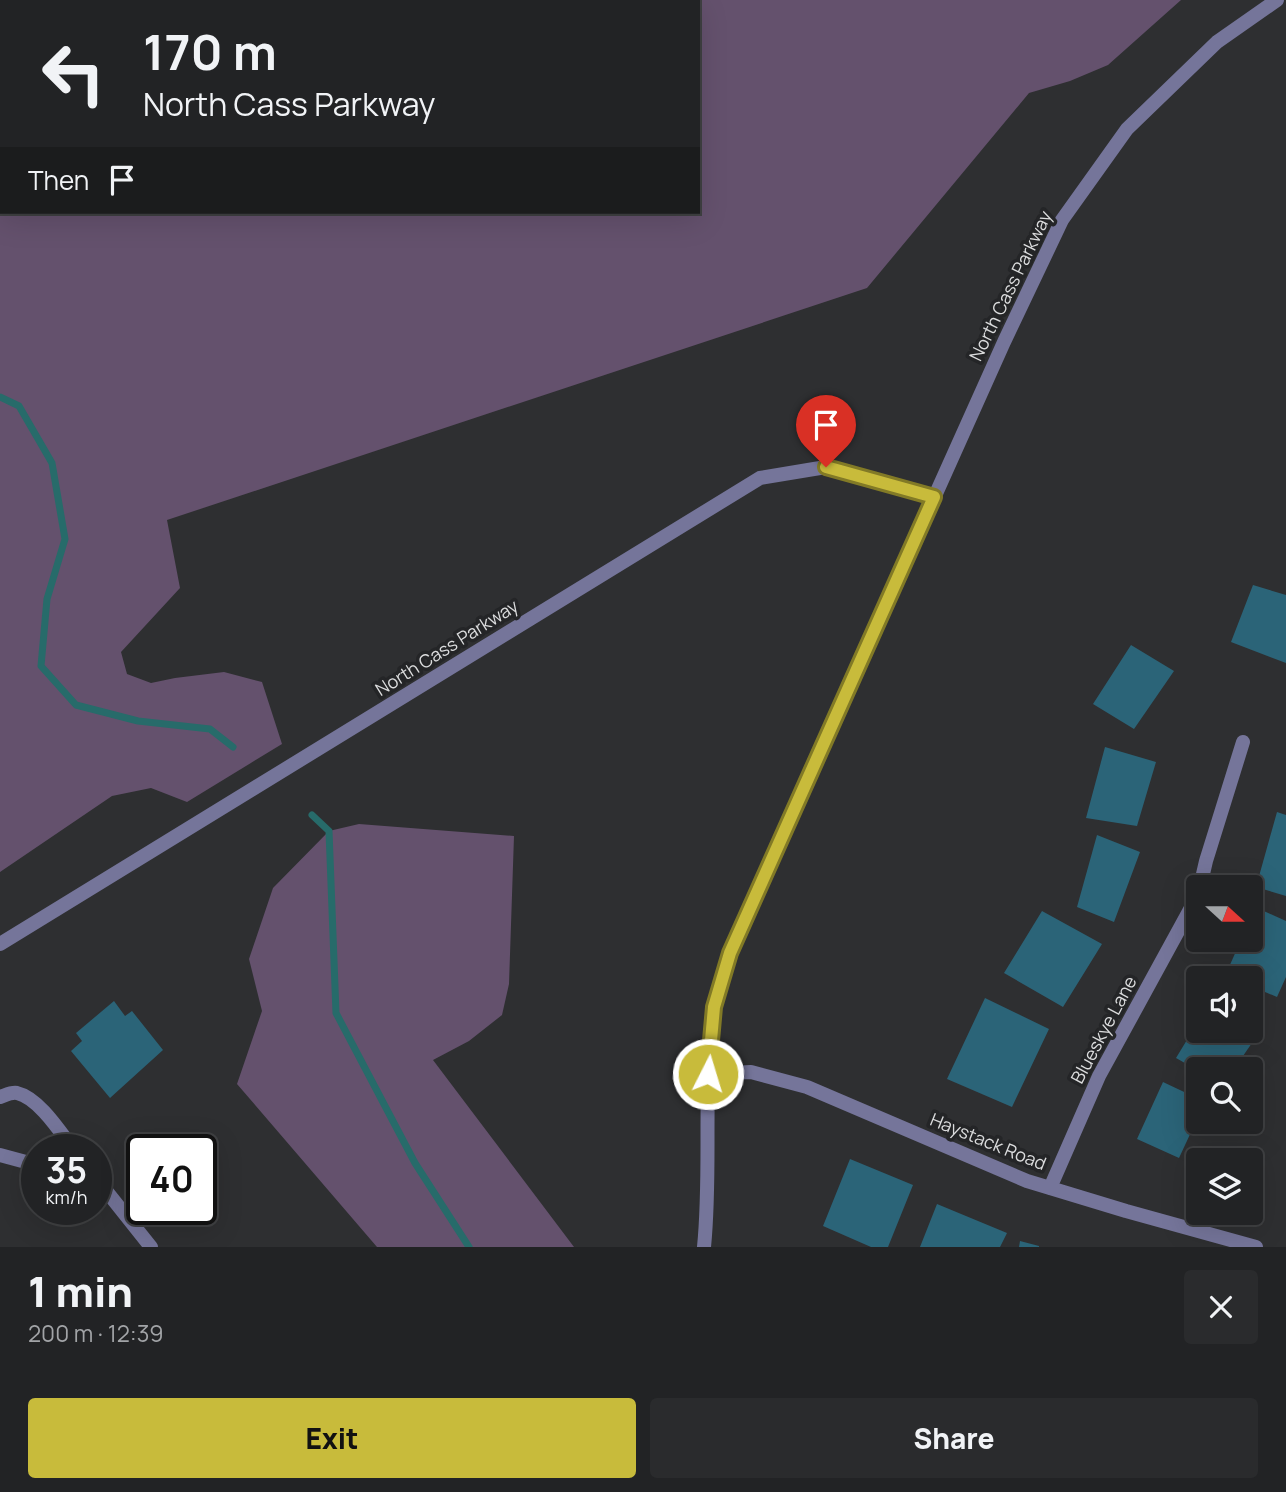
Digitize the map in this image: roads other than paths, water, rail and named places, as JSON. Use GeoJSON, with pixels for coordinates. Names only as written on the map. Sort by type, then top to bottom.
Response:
{"type":"FeatureCollection","features":[{"type":"Feature","properties":{"kind":"street","name":"North Cass Parkway"},"geometry":{"type":"LineString","coordinates":[[704,1247],[707,1220],[708,1074],[714,1007],[730,953],[1004,342],[1062,220],[1127,129],[1217,42],[1278,0]]}},
{"type":"Feature","properties":{"kind":"street","name":"North Cass Parkway"},"geometry":{"type":"LineString","coordinates":[[0,944],[760,478],[826,467],[934,497]]}},
{"type":"Feature","properties":{"kind":"street"},"geometry":{"type":"LineString","coordinates":[[1203,875],[1243,742]]}},
{"type":"Feature","properties":{"kind":"street","name":"Blueskye Lane"},"geometry":{"type":"LineString","coordinates":[[1050,1188],[1099,1076],[1186,918]]}},
{"type":"Feature","properties":{"kind":"street","name":"Haystack Road"},"geometry":{"type":"LineString","coordinates":[[708,1074],[751,1072],[807,1087],[1027,1181],[1256,1247]]}},
{"type":"Feature","properties":{"kind":"street"},"geometry":{"type":"LineString","coordinates":[[0,1097],[14,1092],[28,1098],[61,1134]]}},
{"type":"Feature","properties":{"kind":"street"},"geometry":{"type":"LineString","coordinates":[[0,1155],[21,1161]]}},
{"type":"Feature","properties":{"kind":"street"},"geometry":{"type":"LineString","coordinates":[[112,1198],[151,1247]]}},
{"type":"Feature","properties":{"kind":"waterway"},"geometry":{"type":"LineString","coordinates":[[0,397],[19,406],[52,463],[65,539],[47,599],[41,666],[76,705],[138,721],[210,729],[233,747]]}},
{"type":"Feature","properties":{"kind":"waterway"},"geometry":{"type":"LineString","coordinates":[[312,815],[329,831],[336,1013],[415,1163],[469,1247]]}}]}
